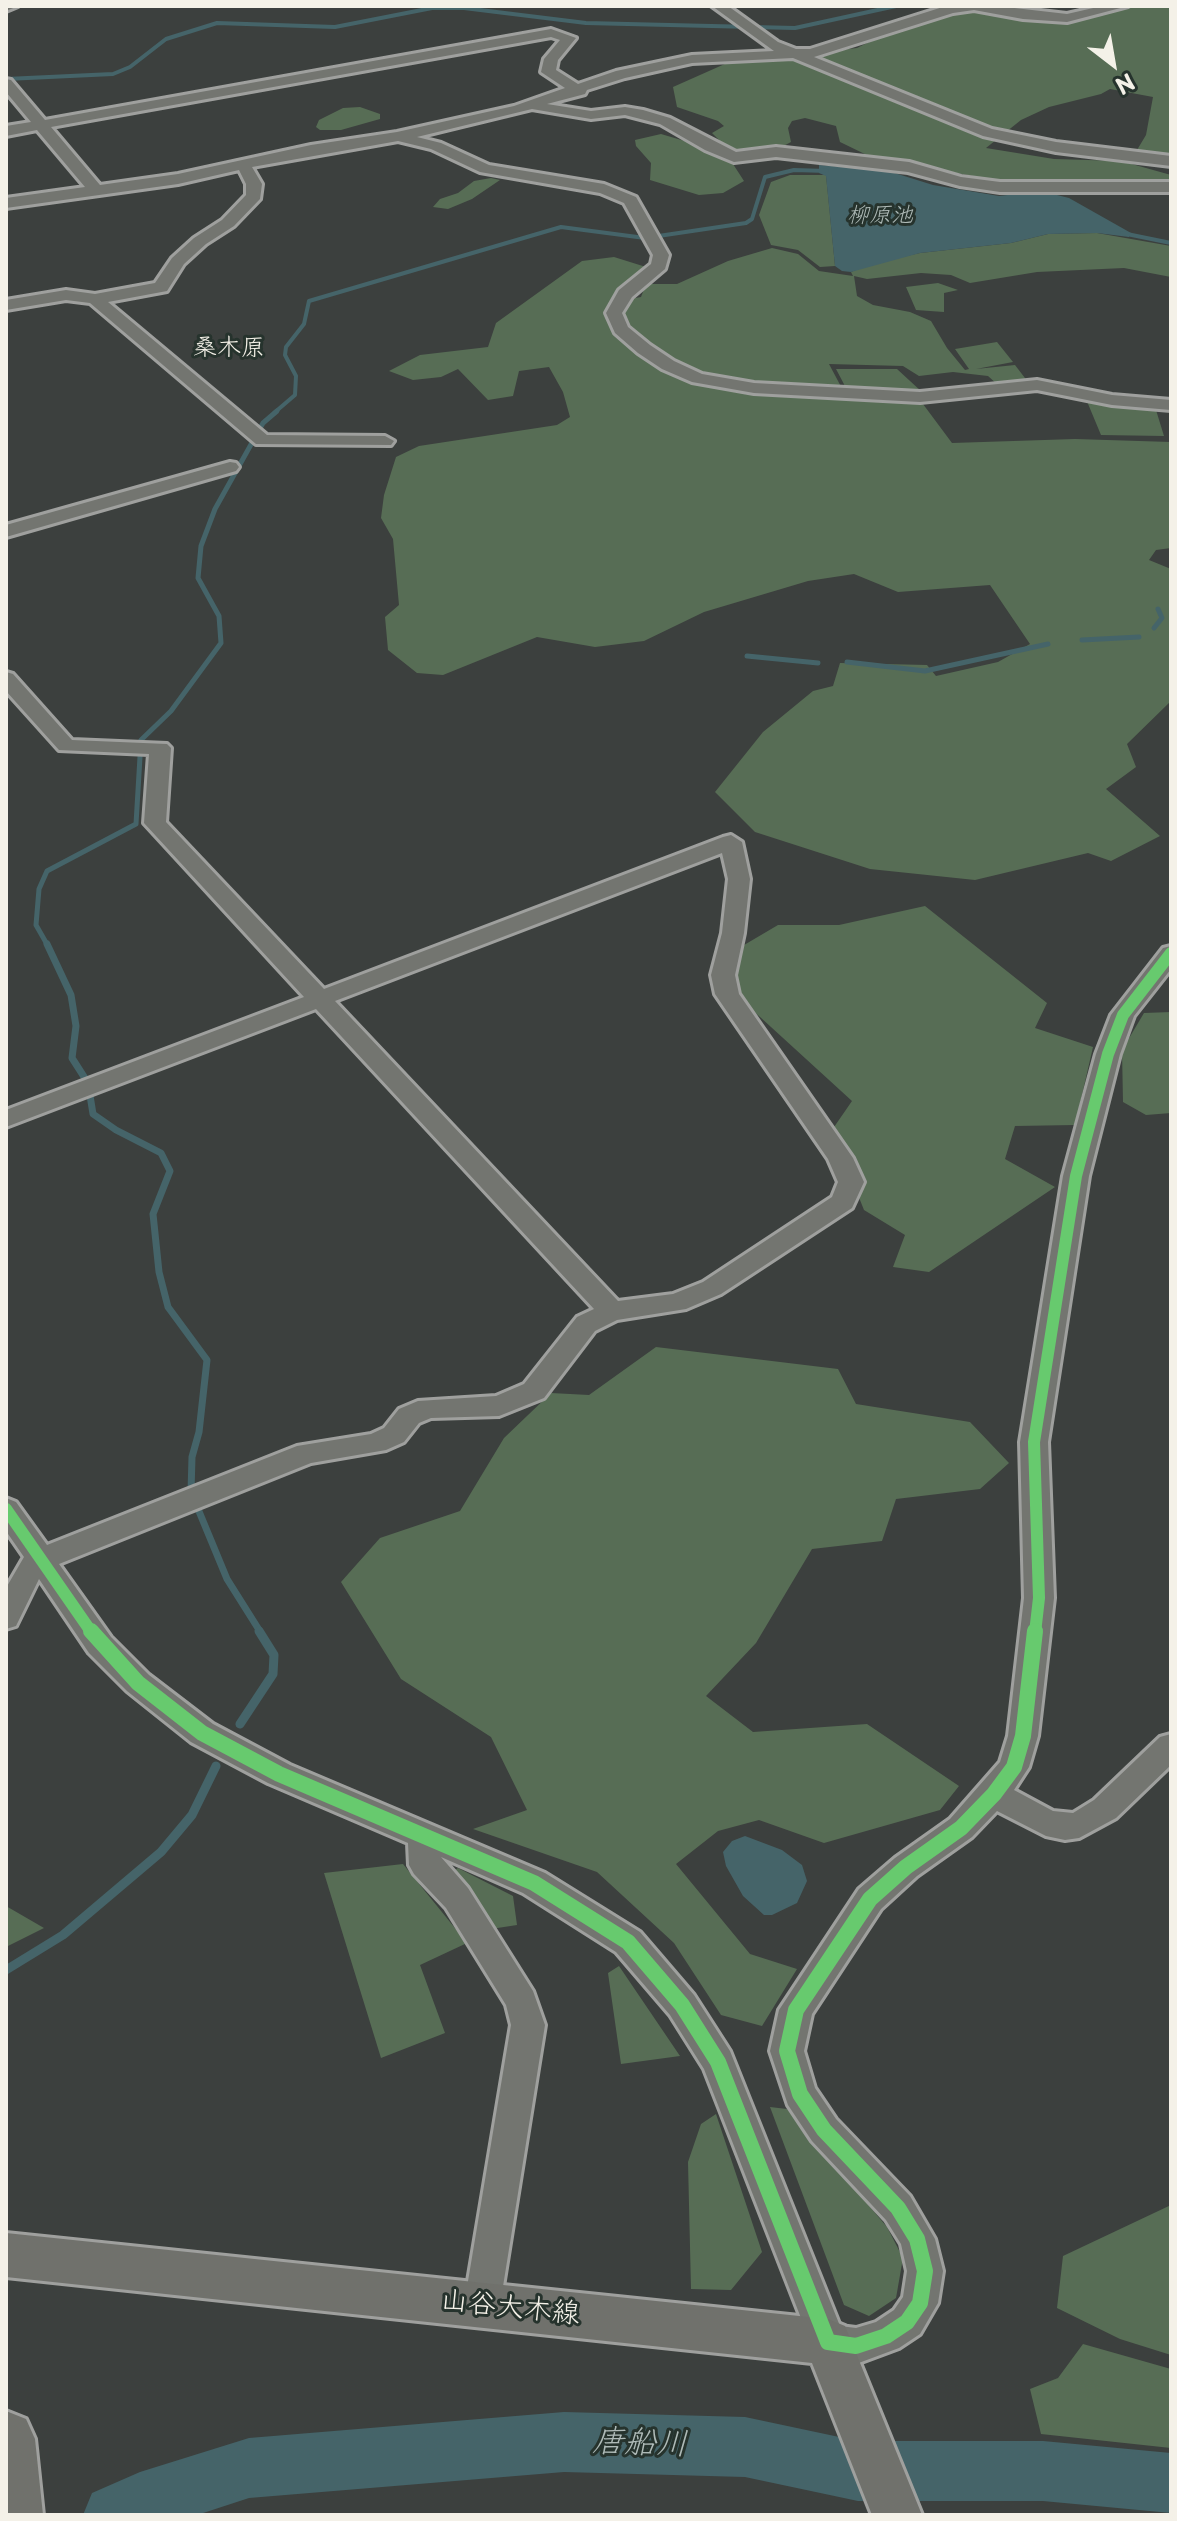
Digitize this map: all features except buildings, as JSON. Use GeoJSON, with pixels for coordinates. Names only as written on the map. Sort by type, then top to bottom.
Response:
{"type":"FeatureCollection","features":[{"type":"Feature","properties":{"kind":"highway"},"geometry":{"type":"LineString","coordinates":[[6,2439],[14,2506]]}},
{"type":"Feature","properties":{"kind":"main road","name":"山谷大木線"},"geometry":{"type":"LineString","coordinates":[[6,2255],[828,2342]]}},
{"type":"Feature","properties":{"kind":"main road"},"geometry":{"type":"LineString","coordinates":[[828,2342],[897,2515]]}},
{"type":"Feature","properties":{"kind":"street"},"geometry":{"type":"LineString","coordinates":[[719,6],[773,45],[988,133],[1056,147],[1168,162]]}},
{"type":"Feature","properties":{"kind":"street"},"geometry":{"type":"LineString","coordinates":[[6,203],[178,179],[311,150],[397,137],[531,105],[580,91],[621,74],[692,59],[811,53],[951,9],[975,6],[1023,15],[1067,18],[1121,6]]}},
{"type":"Feature","properties":{"kind":"street"},"geometry":{"type":"LineString","coordinates":[[6,131],[551,33],[569,38],[551,59],[548,72],[580,91]]}},
{"type":"Feature","properties":{"kind":"street"},"geometry":{"type":"LineString","coordinates":[[6,83],[95,189]]}},
{"type":"Feature","properties":{"kind":"street"},"geometry":{"type":"LineString","coordinates":[[531,105],[591,115],[625,111],[638,113],[665,121],[734,157],[776,152],[878,163],[921,169],[951,179],[1000,187],[1171,187]]}},
{"type":"Feature","properties":{"kind":"street"},"geometry":{"type":"LineString","coordinates":[[397,137],[436,146],[499,173],[587,186],[630,200],[661,255],[659,266],[625,294],[614,313],[621,329],[644,349],[668,365],[698,378],[725,385],[920,397],[1037,385],[1112,400],[1171,405]]}},
{"type":"Feature","properties":{"kind":"street"},"geometry":{"type":"LineString","coordinates":[[6,305],[66,295],[95,299],[161,287],[178,261],[200,241],[228,223],[254,196],[254,184],[244,166]]}},
{"type":"Feature","properties":{"kind":"street"},"geometry":{"type":"LineString","coordinates":[[95,299],[262,440],[385,441]]}},
{"type":"Feature","properties":{"kind":"street"},"geometry":{"type":"LineString","coordinates":[[6,531],[230,467]]}},
{"type":"Feature","properties":{"kind":"street"},"geometry":{"type":"LineString","coordinates":[[6,678],[66,746],[160,748],[155,823],[612,1311]]}},
{"type":"Feature","properties":{"kind":"street"},"geometry":{"type":"LineString","coordinates":[[6,1119],[731,842],[739,879],[733,933],[723,975],[727,994],[840,1158],[851,1182],[843,1202],[712,1288],[677,1303],[612,1311],[586,1324],[534,1391],[499,1406],[428,1408],[409,1416],[394,1435],[376,1443],[307,1453],[39,1560],[29,1570],[6,1618]]}},
{"type":"Feature","properties":{"kind":"street"},"geometry":{"type":"LineString","coordinates":[[6,1509],[100,1645],[138,1683],[202,1733],[279,1774],[534,1883],[628,1942],[682,2005],[718,2062],[828,2342],[856,2346],[886,2336],[907,2322],[920,2303],[925,2271],[917,2239],[898,2208],[824,2130],[800,2094],[787,2051],[796,2010],[870,1899],[906,1867],[961,1828],[994,1794],[1014,1767],[1023,1736],[1039,1598],[1034,1442],[1076,1176],[1108,1054],[1123,1015],[1171,953]]}},
{"type":"Feature","properties":{"kind":"street"},"geometry":{"type":"LineString","coordinates":[[994,1794],[1046,1823],[1065,1827],[1079,1825],[1105,1809],[1171,1746]]}},
{"type":"Feature","properties":{"kind":"street"},"geometry":{"type":"LineString","coordinates":[[424,1837],[425,1865],[457,1898],[521,2001],[528,2025],[482,2305]]}},
{"type":"Feature","properties":{"kind":"green space"},"geometry":{"type":"Polygon","coordinates":[[[991,6],[1060,16],[1098,6],[1171,6],[1171,156],[1137,150],[1146,135],[1153,97],[1110,89],[1049,107],[1021,120],[986,148],[1054,159],[1121,161],[1171,175],[1171,180],[1155,183],[1010,183],[871,157],[840,142],[836,126],[805,118],[792,121],[788,128],[791,142],[776,150],[743,152],[728,149],[712,133],[724,126],[718,121],[677,107],[673,87],[727,63],[857,48],[915,19],[991,6]]]}},
{"type":"Feature","properties":{"kind":"green space"},"geometry":{"type":"Polygon","coordinates":[[[360,107],[380,114],[380,119],[341,130],[320,130],[316,127],[319,120],[343,108],[360,107]]]}},
{"type":"Feature","properties":{"kind":"green space"},"geometry":{"type":"Polygon","coordinates":[[[661,134],[695,144],[733,164],[744,181],[723,193],[699,195],[650,180],[651,163],[636,146],[635,140],[661,134]]]}},
{"type":"Feature","properties":{"kind":"green space"},"geometry":{"type":"Polygon","coordinates":[[[790,175],[826,175],[835,266],[820,267],[798,250],[771,245],[759,215],[771,182],[790,175]]]}},
{"type":"Feature","properties":{"kind":"green space"},"geometry":{"type":"Polygon","coordinates":[[[500,180],[472,199],[448,209],[433,207],[440,199],[458,193],[474,181],[500,180]]]}},
{"type":"Feature","properties":{"kind":"green space"},"geometry":{"type":"Polygon","coordinates":[[[1097,233],[1171,246],[1171,277],[1124,268],[1037,272],[970,283],[951,275],[921,273],[867,279],[854,276],[857,296],[873,305],[910,312],[931,321],[965,370],[969,369],[955,349],[997,342],[1013,362],[976,369],[1015,365],[1028,382],[998,385],[988,376],[953,372],[919,376],[903,366],[829,364],[846,396],[920,400],[952,443],[1075,439],[1171,442],[1171,548],[1156,550],[1149,560],[1171,569],[1171,701],[1127,744],[1136,767],[1106,789],[1160,836],[1111,861],[1088,853],[975,880],[870,869],[755,832],[715,792],[763,732],[813,691],[833,686],[840,663],[927,665],[936,676],[998,662],[1030,644],[990,585],[898,592],[854,574],[808,581],[704,612],[644,641],[595,647],[537,637],[443,675],[417,673],[388,650],[385,617],[399,605],[393,539],[381,518],[384,495],[396,457],[419,446],[557,425],[570,417],[563,392],[549,367],[519,371],[513,396],[488,400],[458,369],[441,377],[413,380],[389,371],[420,355],[488,347],[496,323],[582,261],[614,257],[646,267],[621,296],[630,299],[641,297],[646,284],[677,284],[728,261],[772,248],[798,254],[819,271],[853,276],[851,272],[870,264],[920,253],[1011,243],[1048,234],[1097,233]]]}},
{"type":"Feature","properties":{"kind":"green space"},"geometry":{"type":"Polygon","coordinates":[[[938,283],[958,290],[944,293],[944,312],[916,310],[906,287],[938,283]]]}},
{"type":"Feature","properties":{"kind":"green space"},"geometry":{"type":"Polygon","coordinates":[[[836,369],[897,369],[922,392],[846,388],[836,369]]]}},
{"type":"Feature","properties":{"kind":"green space"},"geometry":{"type":"Polygon","coordinates":[[[1086,399],[1156,410],[1164,436],[1101,435],[1086,399]]]}},
{"type":"Feature","properties":{"kind":"green space"},"geometry":{"type":"Polygon","coordinates":[[[925,906],[1047,1003],[1035,1028],[1093,1047],[1075,1125],[1015,1126],[1005,1159],[1055,1187],[929,1272],[893,1267],[905,1235],[864,1210],[832,1130],[852,1101],[725,985],[739,948],[778,925],[839,925],[925,906]]]}},
{"type":"Feature","properties":{"kind":"green space"},"geometry":{"type":"Polygon","coordinates":[[[1171,1012],[1171,1113],[1146,1115],[1123,1102],[1122,1050],[1144,1013],[1171,1012]]]}},
{"type":"Feature","properties":{"kind":"green space"},"geometry":{"type":"Polygon","coordinates":[[[656,1347],[838,1369],[856,1404],[970,1422],[1009,1463],[980,1489],[896,1499],[882,1541],[812,1549],[756,1643],[706,1696],[753,1732],[867,1724],[959,1786],[940,1810],[824,1843],[759,1820],[718,1831],[676,1864],[750,1954],[797,1969],[762,2026],[721,2015],[674,1943],[597,1872],[473,1829],[527,1810],[491,1737],[401,1679],[341,1582],[380,1538],[460,1511],[504,1438],[551,1393],[589,1395],[656,1347]]]}},
{"type":"Feature","properties":{"kind":"green space"},"geometry":{"type":"Polygon","coordinates":[[[403,1864],[467,1943],[420,1965],[445,2033],[381,2058],[324,1873],[403,1864]]]}},
{"type":"Feature","properties":{"kind":"green space"},"geometry":{"type":"Polygon","coordinates":[[[458,1868],[513,1896],[517,1925],[491,1929],[448,1874],[458,1868]]]}},
{"type":"Feature","properties":{"kind":"green space"},"geometry":{"type":"Polygon","coordinates":[[[6,1906],[44,1928],[6,1947],[6,1906]]]}},
{"type":"Feature","properties":{"kind":"green space"},"geometry":{"type":"Polygon","coordinates":[[[619,1966],[680,2056],[621,2064],[608,1973],[619,1966]]]}},
{"type":"Feature","properties":{"kind":"green space"},"geometry":{"type":"Polygon","coordinates":[[[770,2107],[787,2109],[887,2227],[903,2258],[896,2298],[869,2316],[844,2305],[770,2107]]]}},
{"type":"Feature","properties":{"kind":"green space"},"geometry":{"type":"Polygon","coordinates":[[[716,2114],[762,2252],[731,2290],[691,2289],[688,2162],[701,2124],[716,2114]]]}},
{"type":"Feature","properties":{"kind":"green space"},"geometry":{"type":"Polygon","coordinates":[[[1171,2205],[1171,2355],[1120,2339],[1057,2308],[1063,2256],[1171,2205]]]}},
{"type":"Feature","properties":{"kind":"green space"},"geometry":{"type":"Polygon","coordinates":[[[1083,2344],[1171,2369],[1171,2448],[1041,2434],[1030,2389],[1058,2378],[1083,2344]]]}},
{"type":"Feature","properties":{"kind":"water","name":"柳原池"},"geometry":{"type":"Polygon","coordinates":[[[819,165],[885,170],[933,185],[999,196],[1041,191],[1069,198],[1131,233],[1129,237],[1097,233],[1048,234],[1011,243],[920,253],[851,272],[842,271],[835,266],[826,176],[819,173],[819,165]]]}},
{"type":"Feature","properties":{"kind":"water"},"geometry":{"type":"Polygon","coordinates":[[[745,1836],[782,1850],[802,1865],[807,1881],[797,1903],[772,1915],[764,1915],[743,1896],[726,1866],[723,1852],[732,1841],[745,1836]]]}},
{"type":"Feature","properties":{"kind":"waterway"},"geometry":{"type":"LineString","coordinates":[[6,79],[113,74],[130,67],[166,39],[217,23],[335,27],[432,8],[464,8],[586,23],[795,28],[896,6]]}},
{"type":"Feature","properties":{"kind":"waterway"},"geometry":{"type":"LineString","coordinates":[[274,413],[295,395],[296,376],[285,355],[286,347],[304,324],[309,301],[561,227],[645,238],[746,223],[752,219],[765,177],[794,170],[827,171]]}},
{"type":"Feature","properties":{"kind":"waterway"},"geometry":{"type":"LineString","coordinates":[[1122,233],[1171,243]]}},
{"type":"Feature","properties":{"kind":"waterway"},"geometry":{"type":"LineString","coordinates":[[48,945],[36,925],[39,889],[47,871],[136,824],[141,740],[171,711],[221,643],[219,616],[198,578],[201,546],[215,509],[263,423],[277,411]]}},
{"type":"Feature","properties":{"kind":"waterway"},"geometry":{"type":"LineString","coordinates":[[1154,628],[1162,618],[1158,609]]}},
{"type":"Feature","properties":{"kind":"waterway"},"geometry":{"type":"LineString","coordinates":[[1082,640],[1139,637]]}},
{"type":"Feature","properties":{"kind":"waterway"},"geometry":{"type":"LineString","coordinates":[[847,662],[925,671],[1048,644]]}},
{"type":"Feature","properties":{"kind":"waterway"},"geometry":{"type":"LineString","coordinates":[[747,656],[818,663]]}},
{"type":"Feature","properties":{"kind":"waterway"},"geometry":{"type":"LineString","coordinates":[[48,945],[71,995],[76,1026],[72,1058],[88,1083],[93,1114],[116,1130],[161,1153],[170,1171],[153,1214],[159,1272],[168,1307],[207,1360],[199,1432],[192,1457],[191,1492],[227,1579],[261,1633]]}},
{"type":"Feature","properties":{"kind":"waterway"},"geometry":{"type":"LineString","coordinates":[[240,1724],[273,1674],[274,1655],[259,1631]]}},
{"type":"Feature","properties":{"kind":"waterway"},"geometry":{"type":"LineString","coordinates":[[6,1970],[63,1935],[161,1852],[192,1815],[216,1766]]}},
{"type":"Feature","properties":{"kind":"waterway","name":"唐船川"},"geometry":{"type":"LineString","coordinates":[[114,2515],[140,2503],[249,2468],[564,2442],[745,2447],[858,2471],[1043,2471],[1171,2483]]}},
{"type":"Feature","properties":{"kind":"cycle path"},"geometry":{"type":"LineString","coordinates":[[6,1509],[100,1645],[138,1683],[202,1733],[279,1774],[534,1883],[628,1942],[682,2005],[718,2062],[828,2342],[856,2346],[886,2336],[907,2322],[920,2303],[925,2271],[917,2239],[898,2208],[824,2130],[800,2094],[787,2051],[796,2010],[870,1899],[906,1867],[961,1828],[994,1794],[1014,1767],[1023,1736],[1039,1598],[1034,1442],[1076,1176],[1108,1054],[1123,1015],[1171,953]]}},
{"type":"Feature","properties":{"kind":"district","name":"桑木原"},"geometry":{"type":"Point","coordinates":[229,348]}}]}
